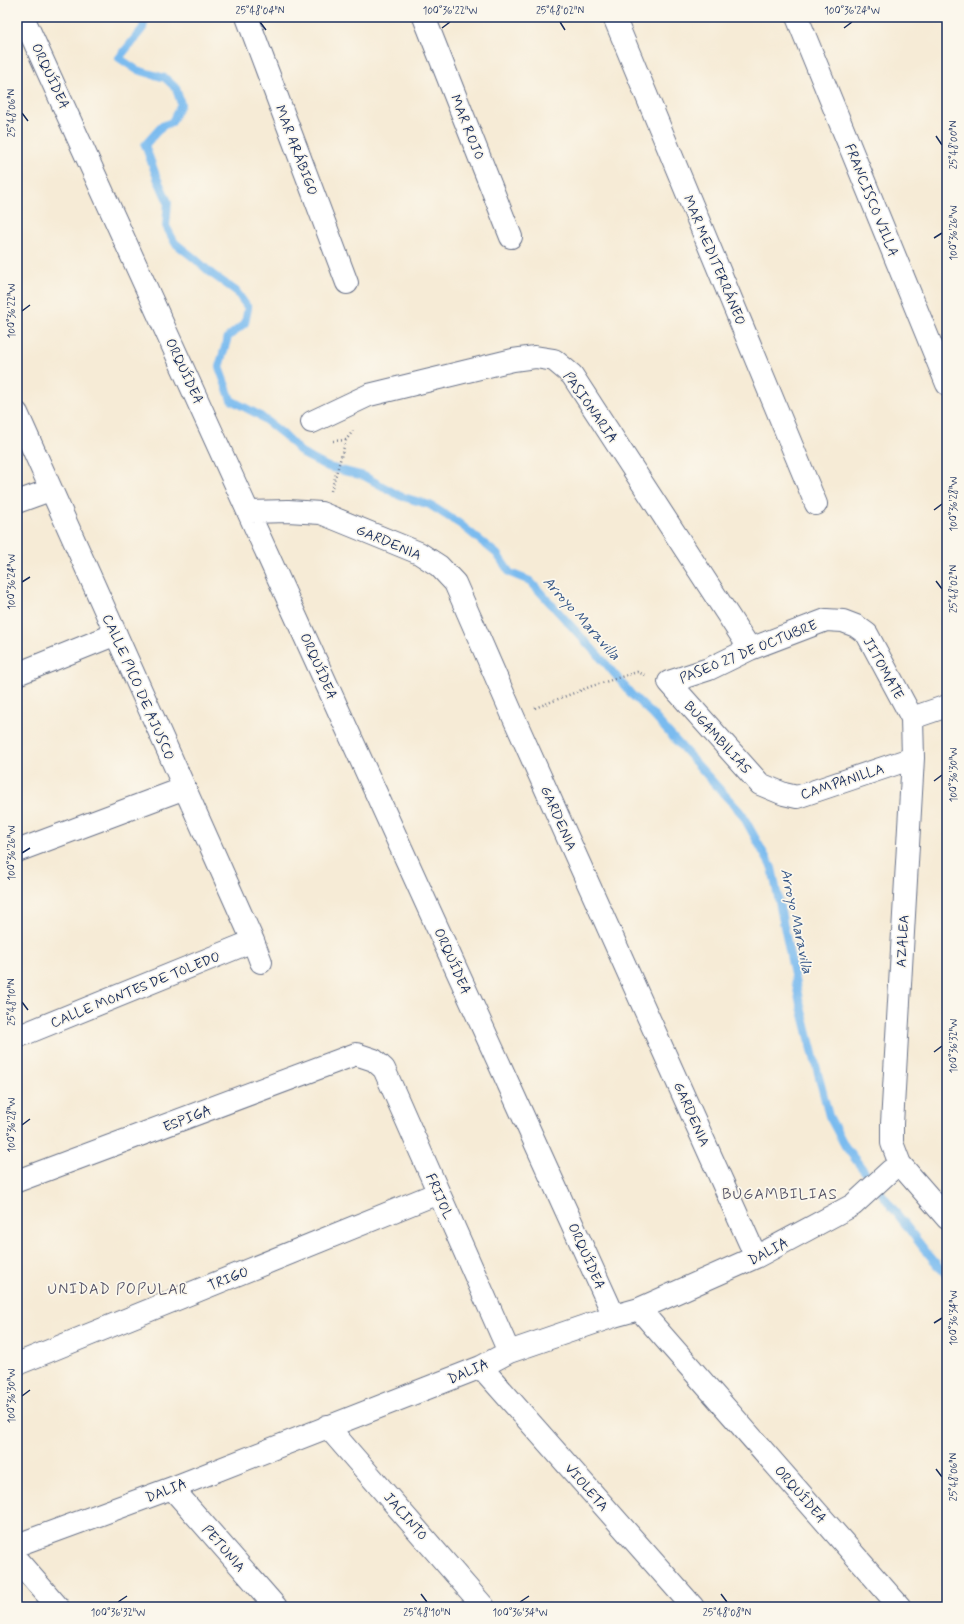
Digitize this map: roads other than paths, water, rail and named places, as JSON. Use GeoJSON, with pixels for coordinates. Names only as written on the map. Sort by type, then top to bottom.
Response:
{"type":"FeatureCollection","features":[{"type":"Feature","properties":{"kind":"street","name":"ORQUÍDEA"},"geometry":{"type":"LineString","coordinates":[[23,17],[250,512],[614,1316]]}},
{"type":"Feature","properties":{"kind":"street","name":"MAR ARÁBIGO"},"geometry":{"type":"LineString","coordinates":[[247,17],[347,283]]}},
{"type":"Feature","properties":{"kind":"street","name":"MAR ROJO"},"geometry":{"type":"LineString","coordinates":[[424,17],[511,237]]}},
{"type":"Feature","properties":{"kind":"street","name":"MAR MEDITERRÁNEO"},"geometry":{"type":"LineString","coordinates":[[614,17],[816,504]]}},
{"type":"Feature","properties":{"kind":"street","name":"FRANCISCO VILLA"},"geometry":{"type":"LineString","coordinates":[[797,17],[947,384]]}},
{"type":"Feature","properties":{"kind":"street","name":"PASIONARIA"},"geometry":{"type":"LineString","coordinates":[[312,422],[369,395],[513,360],[535,357],[554,360],[572,375],[750,649]]}},
{"type":"Feature","properties":{"kind":"street","name":"CALLE PICO DE AJUSCO"},"geometry":{"type":"LineString","coordinates":[[17,413],[50,490],[185,788],[261,962]]}},
{"type":"Feature","properties":{"kind":"street"},"geometry":{"type":"LineString","coordinates":[[17,502],[50,490]]}},
{"type":"Feature","properties":{"kind":"street","name":"GARDENIA"},"geometry":{"type":"LineString","coordinates":[[250,512],[288,511],[321,513],[419,553],[439,566],[455,583],[513,716],[756,1257]]}},
{"type":"Feature","properties":{"kind":"street","name":"PASEO 27 DE OCTUBRE"},"geometry":{"type":"LineString","coordinates":[[670,682],[709,669],[750,649],[826,620]]}},
{"type":"Feature","properties":{"kind":"street","name":"JITOMATE"},"geometry":{"type":"LineString","coordinates":[[826,620],[843,621],[856,626],[867,634],[912,718]]}},
{"type":"Feature","properties":{"kind":"street"},"geometry":{"type":"LineString","coordinates":[[17,674],[116,634]]}},
{"type":"Feature","properties":{"kind":"street","name":"BUGAMBILIAS"},"geometry":{"type":"LineString","coordinates":[[670,682],[760,784],[770,789]]}},
{"type":"Feature","properties":{"kind":"street"},"geometry":{"type":"LineString","coordinates":[[912,718],[947,706]]}},
{"type":"Feature","properties":{"kind":"street","name":"AZALEA"},"geometry":{"type":"LineString","coordinates":[[895,1167],[892,1143],[892,1124],[913,758],[912,718]]}},
{"type":"Feature","properties":{"kind":"street","name":"CAMPANILLA"},"geometry":{"type":"LineString","coordinates":[[770,789],[797,796],[913,758]]}},
{"type":"Feature","properties":{"kind":"street"},"geometry":{"type":"LineString","coordinates":[[17,851],[185,788]]}},
{"type":"Feature","properties":{"kind":"street","name":"CALLE MONTES DE TOLEDO"},"geometry":{"type":"LineString","coordinates":[[17,1037],[253,941]]}},
{"type":"Feature","properties":{"kind":"street","name":"ESPIGA"},"geometry":{"type":"LineString","coordinates":[[17,1181],[356,1054]]}},
{"type":"Feature","properties":{"kind":"street","name":"FRIJOL"},"geometry":{"type":"LineString","coordinates":[[356,1054],[374,1060],[384,1069],[509,1352]]}},
{"type":"Feature","properties":{"kind":"street"},"geometry":{"type":"LineString","coordinates":[[895,1167],[947,1218]]}},
{"type":"Feature","properties":{"kind":"street","name":"DALIA"},"geometry":{"type":"LineString","coordinates":[[17,1545],[172,1488],[480,1366],[509,1352],[614,1316],[639,1309],[756,1257],[853,1205],[895,1167]]}},
{"type":"Feature","properties":{"kind":"street","name":"TRIGO"},"geometry":{"type":"LineString","coordinates":[[17,1364],[438,1192]]}},
{"type":"Feature","properties":{"kind":"street","name":"ORQUÍDEA"},"geometry":{"type":"LineString","coordinates":[[639,1309],[900,1607]]}},
{"type":"Feature","properties":{"kind":"street","name":"VIOLETA"},"geometry":{"type":"LineString","coordinates":[[480,1366],[693,1607]]}},
{"type":"Feature","properties":{"kind":"street","name":"JACINTO"},"geometry":{"type":"LineString","coordinates":[[327,1426],[484,1607]]}},
{"type":"Feature","properties":{"kind":"street","name":"PETUNIA"},"geometry":{"type":"LineString","coordinates":[[172,1488],[276,1607]]}},
{"type":"Feature","properties":{"kind":"street"},"geometry":{"type":"LineString","coordinates":[[17,1560],[58,1607]]}},
{"type":"Feature","properties":{"kind":"waterway","name":"Arroyo Maravilla"},"geometry":{"type":"LineString","coordinates":[[145,17],[143,28],[119,58],[137,70],[165,78],[176,88],[181,104],[172,122],[162,126],[145,145],[157,178],[168,202],[166,226],[175,243],[212,274],[236,291],[248,308],[245,323],[228,337],[219,367],[231,400],[259,415],[283,434],[303,454],[328,467],[364,476],[400,496],[430,505],[460,524],[497,554],[510,573],[530,581],[607,665],[632,695],[652,714],[742,814],[772,868],[799,999],[829,1116],[845,1146],[924,1249],[947,1276]]}},
{"type":"Feature","properties":{"kind":"district","name":"BUGAMBILIAS"},"geometry":{"type":"Point","coordinates":[780,1194]}},
{"type":"Feature","properties":{"kind":"district","name":"UNIDAD POPULAR"},"geometry":{"type":"Point","coordinates":[118,1289]}}]}
